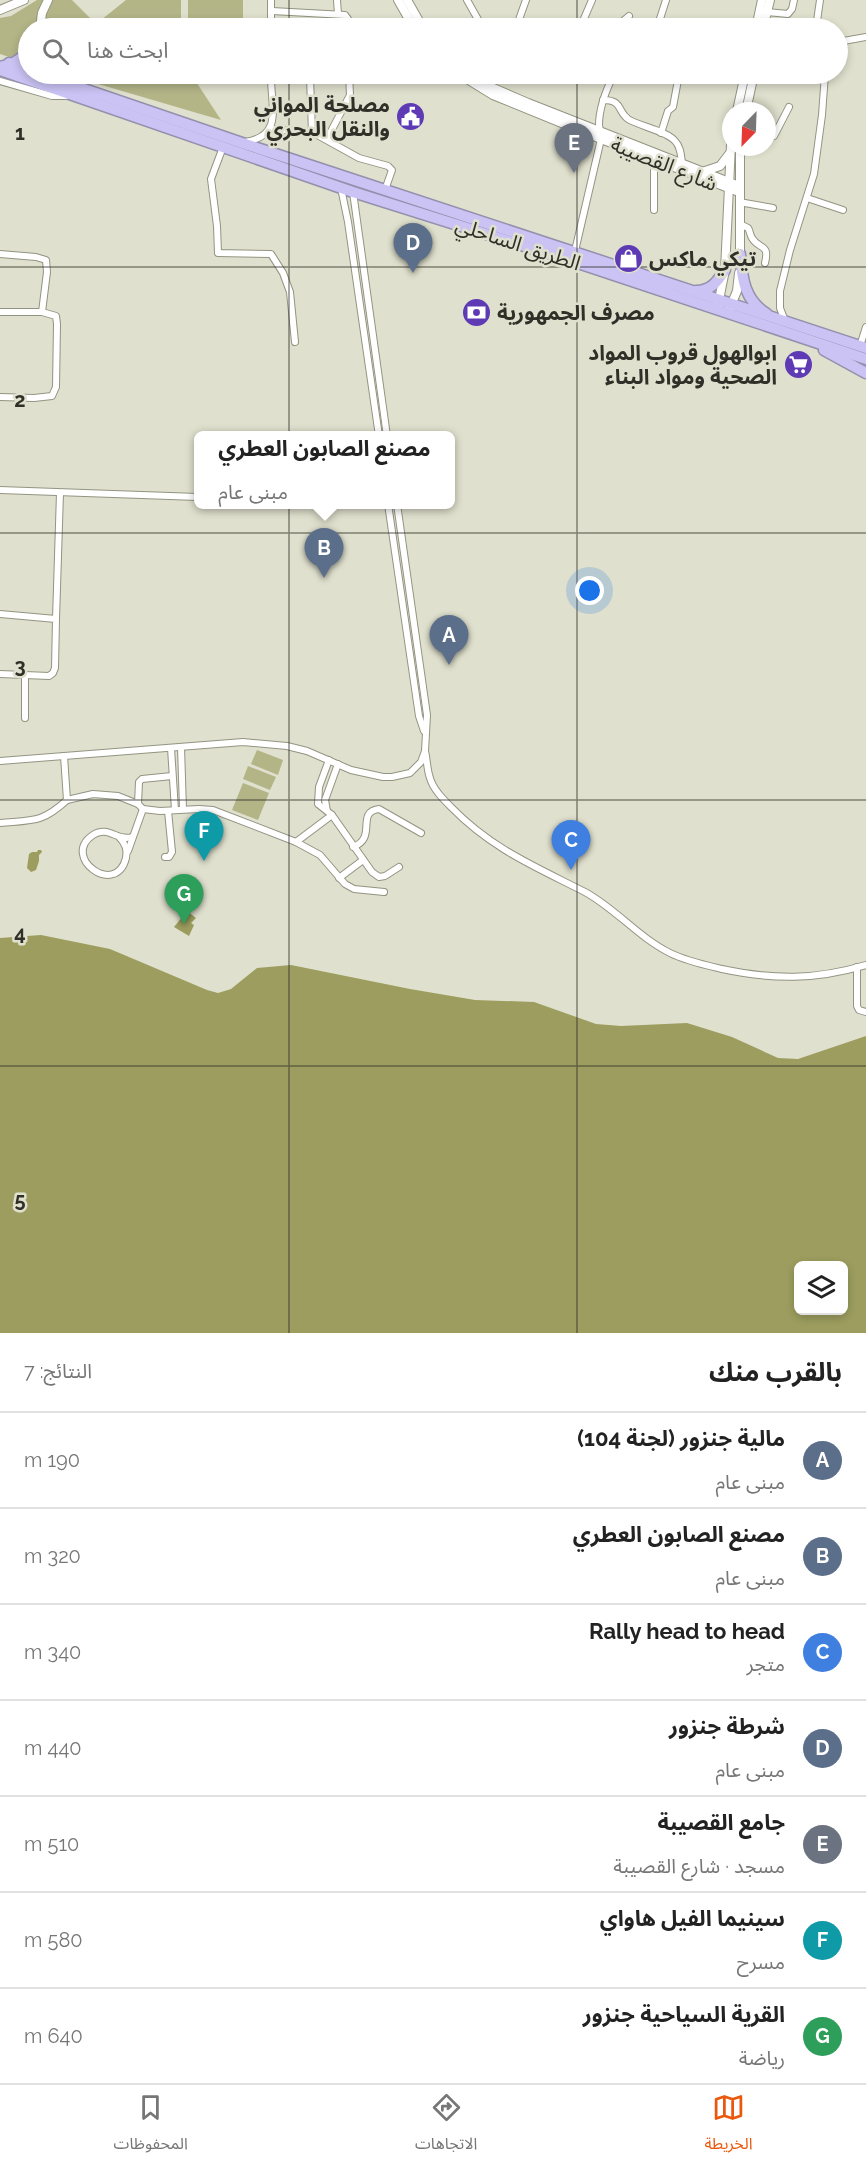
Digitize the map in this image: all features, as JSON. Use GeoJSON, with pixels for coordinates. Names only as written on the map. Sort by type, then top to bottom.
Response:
{"type":"FeatureCollection","features":[{"type":"Feature","properties":{"kind":"highway"},"geometry":{"type":"LineString","coordinates":[[0,60],[18,66]]}},
{"type":"Feature","properties":{"kind":"highway"},"geometry":{"type":"LineString","coordinates":[[0,69],[18,60]]}},
{"type":"Feature","properties":{"kind":"highway","name":"الطريق الساحلي"},"geometry":{"type":"LineString","coordinates":[[0,69],[18,74]]}},
{"type":"Feature","properties":{"kind":"highway","name":"الطريق الساحلي"},"geometry":{"type":"LineString","coordinates":[[52,84],[575,251],[683,289],[718,305]]}},
{"type":"Feature","properties":{"kind":"highway","name":"الطريق الساحلي"},"geometry":{"type":"LineString","coordinates":[[61,84],[223,147],[341,188],[718,305],[866,359]]}},
{"type":"Feature","properties":{"kind":"highway"},"geometry":{"type":"LineString","coordinates":[[68,84],[73,90]]}},
{"type":"Feature","properties":{"kind":"highway"},"geometry":{"type":"LineString","coordinates":[[740,254],[743,284],[752,302],[781,321]]}},
{"type":"Feature","properties":{"kind":"highway"},"geometry":{"type":"LineString","coordinates":[[683,289],[698,291],[709,289],[725,270]]}},
{"type":"Feature","properties":{"kind":"highway","name":"الطريق الساحلي"},"geometry":{"type":"LineString","coordinates":[[729,309],[781,321],[863,347]]}},
{"type":"Feature","properties":{"kind":"highway"},"geometry":{"type":"LineString","coordinates":[[806,339],[866,373]]}},
{"type":"Feature","properties":{"kind":"street"},"geometry":{"type":"LineString","coordinates":[[0,10],[24,0]]}},
{"type":"Feature","properties":{"kind":"street"},"geometry":{"type":"LineString","coordinates":[[41,18],[48,0]]}},
{"type":"Feature","properties":{"kind":"street"},"geometry":{"type":"LineString","coordinates":[[271,0],[272,18]]}},
{"type":"Feature","properties":{"kind":"street"},"geometry":{"type":"LineString","coordinates":[[337,0],[338,14]]}},
{"type":"Feature","properties":{"kind":"street"},"geometry":{"type":"LineString","coordinates":[[398,0],[412,18]]}},
{"type":"Feature","properties":{"kind":"street"},"geometry":{"type":"LineString","coordinates":[[407,0],[415,18]]}},
{"type":"Feature","properties":{"kind":"street"},"geometry":{"type":"LineString","coordinates":[[467,0],[477,18]]}},
{"type":"Feature","properties":{"kind":"street"},"geometry":{"type":"LineString","coordinates":[[520,18],[526,0]]}},
{"type":"Feature","properties":{"kind":"street"},"geometry":{"type":"LineString","coordinates":[[584,18],[592,0]]}},
{"type":"Feature","properties":{"kind":"street"},"geometry":{"type":"LineString","coordinates":[[660,18],[666,0]]}},
{"type":"Feature","properties":{"kind":"street"},"geometry":{"type":"LineString","coordinates":[[758,18],[762,0]]}},
{"type":"Feature","properties":{"kind":"street"},"geometry":{"type":"LineString","coordinates":[[766,18],[770,0]]}},
{"type":"Feature","properties":{"kind":"street"},"geometry":{"type":"LineString","coordinates":[[767,12],[788,14],[794,0]]}},
{"type":"Feature","properties":{"kind":"street"},"geometry":{"type":"LineString","coordinates":[[817,18],[820,0]]}},
{"type":"Feature","properties":{"kind":"street"},"geometry":{"type":"LineString","coordinates":[[272,10],[338,14],[347,18]]}},
{"type":"Feature","properties":{"kind":"street"},"geometry":{"type":"LineString","coordinates":[[848,40],[866,37]]}},
{"type":"Feature","properties":{"kind":"street"},"geometry":{"type":"LineString","coordinates":[[0,81],[52,96],[73,90]]}},
{"type":"Feature","properties":{"kind":"street"},"geometry":{"type":"LineString","coordinates":[[242,143],[259,140],[271,129],[273,120],[271,84]]}},
{"type":"Feature","properties":{"kind":"street"},"geometry":{"type":"LineString","coordinates":[[310,84],[312,132]]}},
{"type":"Feature","properties":{"kind":"street"},"geometry":{"type":"LineString","coordinates":[[327,139],[350,95],[349,84]]}},
{"type":"Feature","properties":{"kind":"street","name":"شارع القصيبة"},"geometry":{"type":"LineString","coordinates":[[475,84],[493,95],[601,136],[654,160],[728,186]]}},
{"type":"Feature","properties":{"kind":"street"},"geometry":{"type":"LineString","coordinates":[[487,84],[601,136],[682,163],[728,186],[739,189]]}},
{"type":"Feature","properties":{"kind":"street"},"geometry":{"type":"LineString","coordinates":[[575,251],[601,136],[599,127],[603,100],[610,84]]}},
{"type":"Feature","properties":{"kind":"street"},"geometry":{"type":"LineString","coordinates":[[661,133],[668,111],[673,107],[677,84]]}},
{"type":"Feature","properties":{"kind":"street"},"geometry":{"type":"LineString","coordinates":[[739,102],[743,84]]}},
{"type":"Feature","properties":{"kind":"street"},"geometry":{"type":"LineString","coordinates":[[748,102],[752,84]]}},
{"type":"Feature","properties":{"kind":"street"},"geometry":{"type":"LineString","coordinates":[[781,321],[780,291],[817,157],[824,84]]}},
{"type":"Feature","properties":{"kind":"street"},"geometry":{"type":"LineString","coordinates":[[603,100],[617,103],[628,119],[676,141],[682,163]]}},
{"type":"Feature","properties":{"kind":"street"},"geometry":{"type":"LineString","coordinates":[[776,132],[789,107]]}},
{"type":"Feature","properties":{"kind":"street"},"geometry":{"type":"LineString","coordinates":[[271,129],[312,132],[359,158],[390,167],[391,175],[386,190]]}},
{"type":"Feature","properties":{"kind":"street"},"geometry":{"type":"LineString","coordinates":[[223,147],[211,179],[218,253],[271,254],[283,273],[290,292],[295,342]]}},
{"type":"Feature","properties":{"kind":"street"},"geometry":{"type":"LineString","coordinates":[[702,172],[720,166],[726,156]]}},
{"type":"Feature","properties":{"kind":"street"},"geometry":{"type":"LineString","coordinates":[[718,305],[725,270],[730,156]]}},
{"type":"Feature","properties":{"kind":"street"},"geometry":{"type":"LineString","coordinates":[[729,309],[739,284],[740,156]]}},
{"type":"Feature","properties":{"kind":"street"},"geometry":{"type":"LineString","coordinates":[[654,160],[654,210]]}},
{"type":"Feature","properties":{"kind":"street"},"geometry":{"type":"LineString","coordinates":[[341,188],[378,431]]}},
{"type":"Feature","properties":{"kind":"street"},"geometry":{"type":"LineString","coordinates":[[353,192],[386,431]]}},
{"type":"Feature","properties":{"kind":"street"},"geometry":{"type":"LineString","coordinates":[[807,198],[843,210]]}},
{"type":"Feature","properties":{"kind":"street"},"geometry":{"type":"LineString","coordinates":[[739,202],[773,208]]}},
{"type":"Feature","properties":{"kind":"street"},"geometry":{"type":"LineString","coordinates":[[740,224],[748,228],[753,239],[765,249],[767,254],[765,263]]}},
{"type":"Feature","properties":{"kind":"street"},"geometry":{"type":"LineString","coordinates":[[0,254],[46,260],[47,272],[42,312]]}},
{"type":"Feature","properties":{"kind":"street"},"geometry":{"type":"LineString","coordinates":[[0,312],[42,312],[53,315],[57,320],[55,390],[52,396],[47,398],[0,397]]}},
{"type":"Feature","properties":{"kind":"street"},"geometry":{"type":"LineString","coordinates":[[863,347],[866,327]]}},
{"type":"Feature","properties":{"kind":"street"},"geometry":{"type":"LineString","coordinates":[[0,490],[194,497]]}},
{"type":"Feature","properties":{"kind":"street"},"geometry":{"type":"LineString","coordinates":[[0,674],[49,676],[53,673],[56,658],[60,493]]}},
{"type":"Feature","properties":{"kind":"street"},"geometry":{"type":"LineString","coordinates":[[389,509],[419,716],[425,734]]}},
{"type":"Feature","properties":{"kind":"street"},"geometry":{"type":"LineString","coordinates":[[398,509],[427,716],[425,751],[430,778],[443,799],[486,839],[517,858],[598,900],[635,931],[670,954],[700,964],[755,976],[812,977],[866,964]]}},
{"type":"Feature","properties":{"kind":"street"},"geometry":{"type":"LineString","coordinates":[[396,552],[404,551]]}},
{"type":"Feature","properties":{"kind":"street"},"geometry":{"type":"LineString","coordinates":[[0,614],[56,619]]}},
{"type":"Feature","properties":{"kind":"street"},"geometry":{"type":"LineString","coordinates":[[24,675],[25,718]]}},
{"type":"Feature","properties":{"kind":"street"},"geometry":{"type":"LineString","coordinates":[[414,681],[422,680]]}},
{"type":"Feature","properties":{"kind":"street"},"geometry":{"type":"LineString","coordinates":[[0,761],[243,742],[269,743],[287,746],[366,774],[392,777],[410,772],[417,767],[425,751]]}},
{"type":"Feature","properties":{"kind":"street"},"geometry":{"type":"LineString","coordinates":[[181,747],[183,809]]}},
{"type":"Feature","properties":{"kind":"street"},"geometry":{"type":"LineString","coordinates":[[165,857],[169,857],[172,852],[171,748]]}},
{"type":"Feature","properties":{"kind":"street"},"geometry":{"type":"LineString","coordinates":[[64,756],[67,800]]}},
{"type":"Feature","properties":{"kind":"street"},"geometry":{"type":"LineString","coordinates":[[329,760],[319,787],[317,800],[321,808],[329,813]]}},
{"type":"Feature","properties":{"kind":"street"},"geometry":{"type":"LineString","coordinates":[[338,764],[325,800],[329,813],[372,872],[379,877],[386,876],[399,867]]}},
{"type":"Feature","properties":{"kind":"street"},"geometry":{"type":"LineString","coordinates":[[132,837],[127,839],[105,831],[94,834],[85,845],[83,856],[86,864],[97,873],[111,874],[119,869],[127,855],[132,837],[140,807],[139,782],[142,779],[172,776]]}},
{"type":"Feature","properties":{"kind":"street"},"geometry":{"type":"LineString","coordinates":[[0,823],[35,820],[50,815],[67,800],[93,794],[118,796],[140,807],[213,810],[296,842],[320,855],[339,878],[354,889],[384,892]]}},
{"type":"Feature","properties":{"kind":"street"},"geometry":{"type":"LineString","coordinates":[[354,847],[364,842],[368,816],[374,809],[378,809],[421,833]]}},
{"type":"Feature","properties":{"kind":"street"},"geometry":{"type":"LineString","coordinates":[[296,842],[329,813]]}},
{"type":"Feature","properties":{"kind":"street"},"geometry":{"type":"LineString","coordinates":[[119,837],[126,847],[127,855]]}},
{"type":"Feature","properties":{"kind":"street"},"geometry":{"type":"LineString","coordinates":[[339,878],[363,860]]}},
{"type":"Feature","properties":{"kind":"street"},"geometry":{"type":"LineString","coordinates":[[857,967],[857,1006],[859,1010],[866,1012]]}},
{"type":"Feature","properties":{"kind":"shaded area"},"geometry":{"type":"Polygon","coordinates":[[[37,0],[72,0],[90,18],[18,18],[18,60],[0,54],[0,18],[11,16],[37,0]]]}},
{"type":"Feature","properties":{"kind":"shaded area"},"geometry":{"type":"Polygon","coordinates":[[[126,0],[181,0],[181,18],[104,18],[126,0]]]}},
{"type":"Feature","properties":{"kind":"shaded area"},"geometry":{"type":"Polygon","coordinates":[[[188,0],[243,0],[243,18],[188,18],[188,0]]]}},
{"type":"Feature","properties":{"kind":"shaded area"},"geometry":{"type":"Polygon","coordinates":[[[98,84],[198,84],[221,120],[98,84]]]}},
{"type":"Feature","properties":{"kind":"shaded area"},"geometry":{"type":"Polygon","coordinates":[[[257,750],[283,760],[278,775],[251,764],[257,750]]]}},
{"type":"Feature","properties":{"kind":"shaded area"},"geometry":{"type":"Polygon","coordinates":[[[248,766],[276,777],[270,790],[243,779],[248,766]]]}},
{"type":"Feature","properties":{"kind":"shaded area"},"geometry":{"type":"Polygon","coordinates":[[[243,783],[269,793],[258,820],[232,810],[243,783]]]}},
{"type":"Feature","properties":{"kind":"shaded area"},"geometry":{"type":"Polygon","coordinates":[[[38,850],[42,852],[39,855],[36,870],[31,872],[27,868],[29,854],[38,850]]]}},
{"type":"Feature","properties":{"kind":"shaded area"},"geometry":{"type":"Polygon","coordinates":[[[187,911],[196,918],[191,923],[194,925],[189,936],[174,927],[187,911]]]}},
{"type":"Feature","properties":{"kind":"shaded area"},"geometry":{"type":"Polygon","coordinates":[[[41,935],[110,949],[218,993],[231,989],[257,968],[291,965],[475,1000],[534,1002],[596,1024],[621,1026],[687,1023],[732,1037],[778,1058],[798,1059],[866,1036],[866,1333],[0,1333],[0,938],[41,935]]]}},
{"type":"Feature","properties":{"kind":"place","name":"مصلحة المواني والنقل البحري"},"geometry":{"type":"Point","coordinates":[411,117]}},
{"type":"Feature","properties":{"kind":"place","name":"جامع القصيبة"},"geometry":{"type":"Point","coordinates":[574,173]}},
{"type":"Feature","properties":{"kind":"place","name":"تيكي ماكس"},"geometry":{"type":"Point","coordinates":[628,259]}},
{"type":"Feature","properties":{"kind":"place","name":"شرطة جنزور"},"geometry":{"type":"Point","coordinates":[413,273]}},
{"type":"Feature","properties":{"kind":"place","name":"مصرف الجمهورية"},"geometry":{"type":"Point","coordinates":[476,313]}},
{"type":"Feature","properties":{"kind":"place","name":"ابوالهول قروب المواد الصحية ومواد البناء"},"geometry":{"type":"Point","coordinates":[798,365]}},
{"type":"Feature","properties":{"kind":"place","name":"مصنع الصابون العطري"},"geometry":{"type":"Point","coordinates":[324,578]}},
{"type":"Feature","properties":{"kind":"place","name":"مالية جنزور (لجنة 104)"},"geometry":{"type":"Point","coordinates":[449,665]}},
{"type":"Feature","properties":{"kind":"place","name":"سينيما الفيل هاواي"},"geometry":{"type":"Point","coordinates":[204,861]}},
{"type":"Feature","properties":{"kind":"place","name":"Rally head to head"},"geometry":{"type":"Point","coordinates":[571,870]}},
{"type":"Feature","properties":{"kind":"place","name":"القرية السياحية جنزور"},"geometry":{"type":"Point","coordinates":[184,924]}}]}
